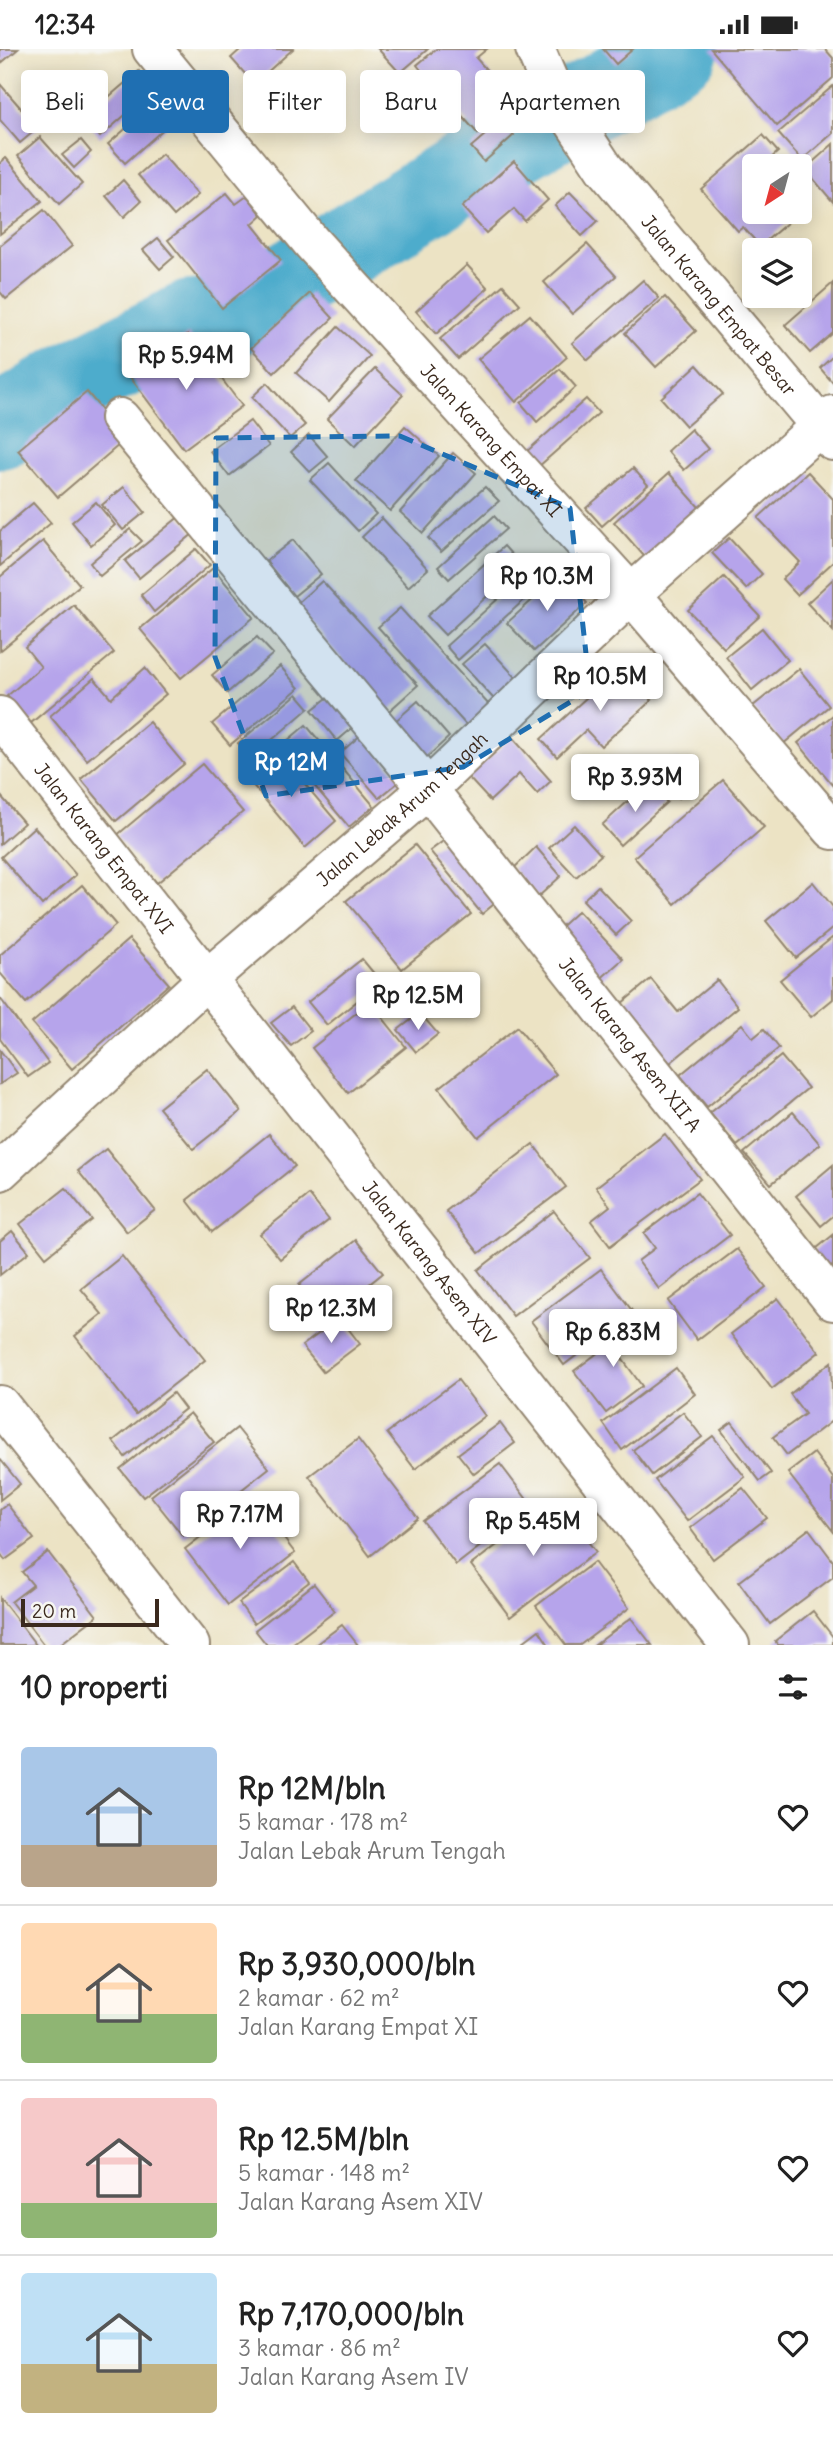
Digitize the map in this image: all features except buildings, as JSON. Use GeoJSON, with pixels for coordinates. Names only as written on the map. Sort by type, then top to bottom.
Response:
{"type":"FeatureCollection","features":[{"type":"Feature","properties":{"kind":"street","name":"Jalan Karang Empat XI"},"geometry":{"type":"LineString","coordinates":[[152,49],[312,243],[631,594],[833,830]]}},
{"type":"Feature","properties":{"kind":"street","name":"Jalan Karang Empat Besar"},"geometry":{"type":"LineString","coordinates":[[535,49],[552,89],[604,168],[829,428]]}},
{"type":"Feature","properties":{"kind":"street","name":"Jalan Karang Asem XII A"},"geometry":{"type":"LineString","coordinates":[[120,418],[428,789],[833,1301]]}},
{"type":"Feature","properties":{"kind":"street","name":"Jalan Lebak Arum Tengah"},"geometry":{"type":"LineString","coordinates":[[0,1171],[207,979],[428,789],[631,594],[829,428]]}},
{"type":"Feature","properties":{"kind":"street","name":"Jalan Karang Empat XVI"},"geometry":{"type":"LineString","coordinates":[[0,716],[207,979]]}},
{"type":"Feature","properties":{"kind":"street","name":"Jalan Karang Asem XIV"},"geometry":{"type":"LineString","coordinates":[[207,979],[730,1645]]}},
{"type":"Feature","properties":{"kind":"street"},"geometry":{"type":"LineString","coordinates":[[0,1405],[190,1645]]}},
{"type":"Feature","properties":{"kind":"highlighted area"},"geometry":{"type":"Polygon","coordinates":[[[400,436],[570,508],[590,690],[463,767],[266,796],[215,657],[216,438],[400,436]]]}},
{"type":"Feature","properties":{"kind":"waterway"},"geometry":{"type":"LineString","coordinates":[[0,428],[56,391],[191,321],[228,319],[458,177],[678,49]]}}]}
